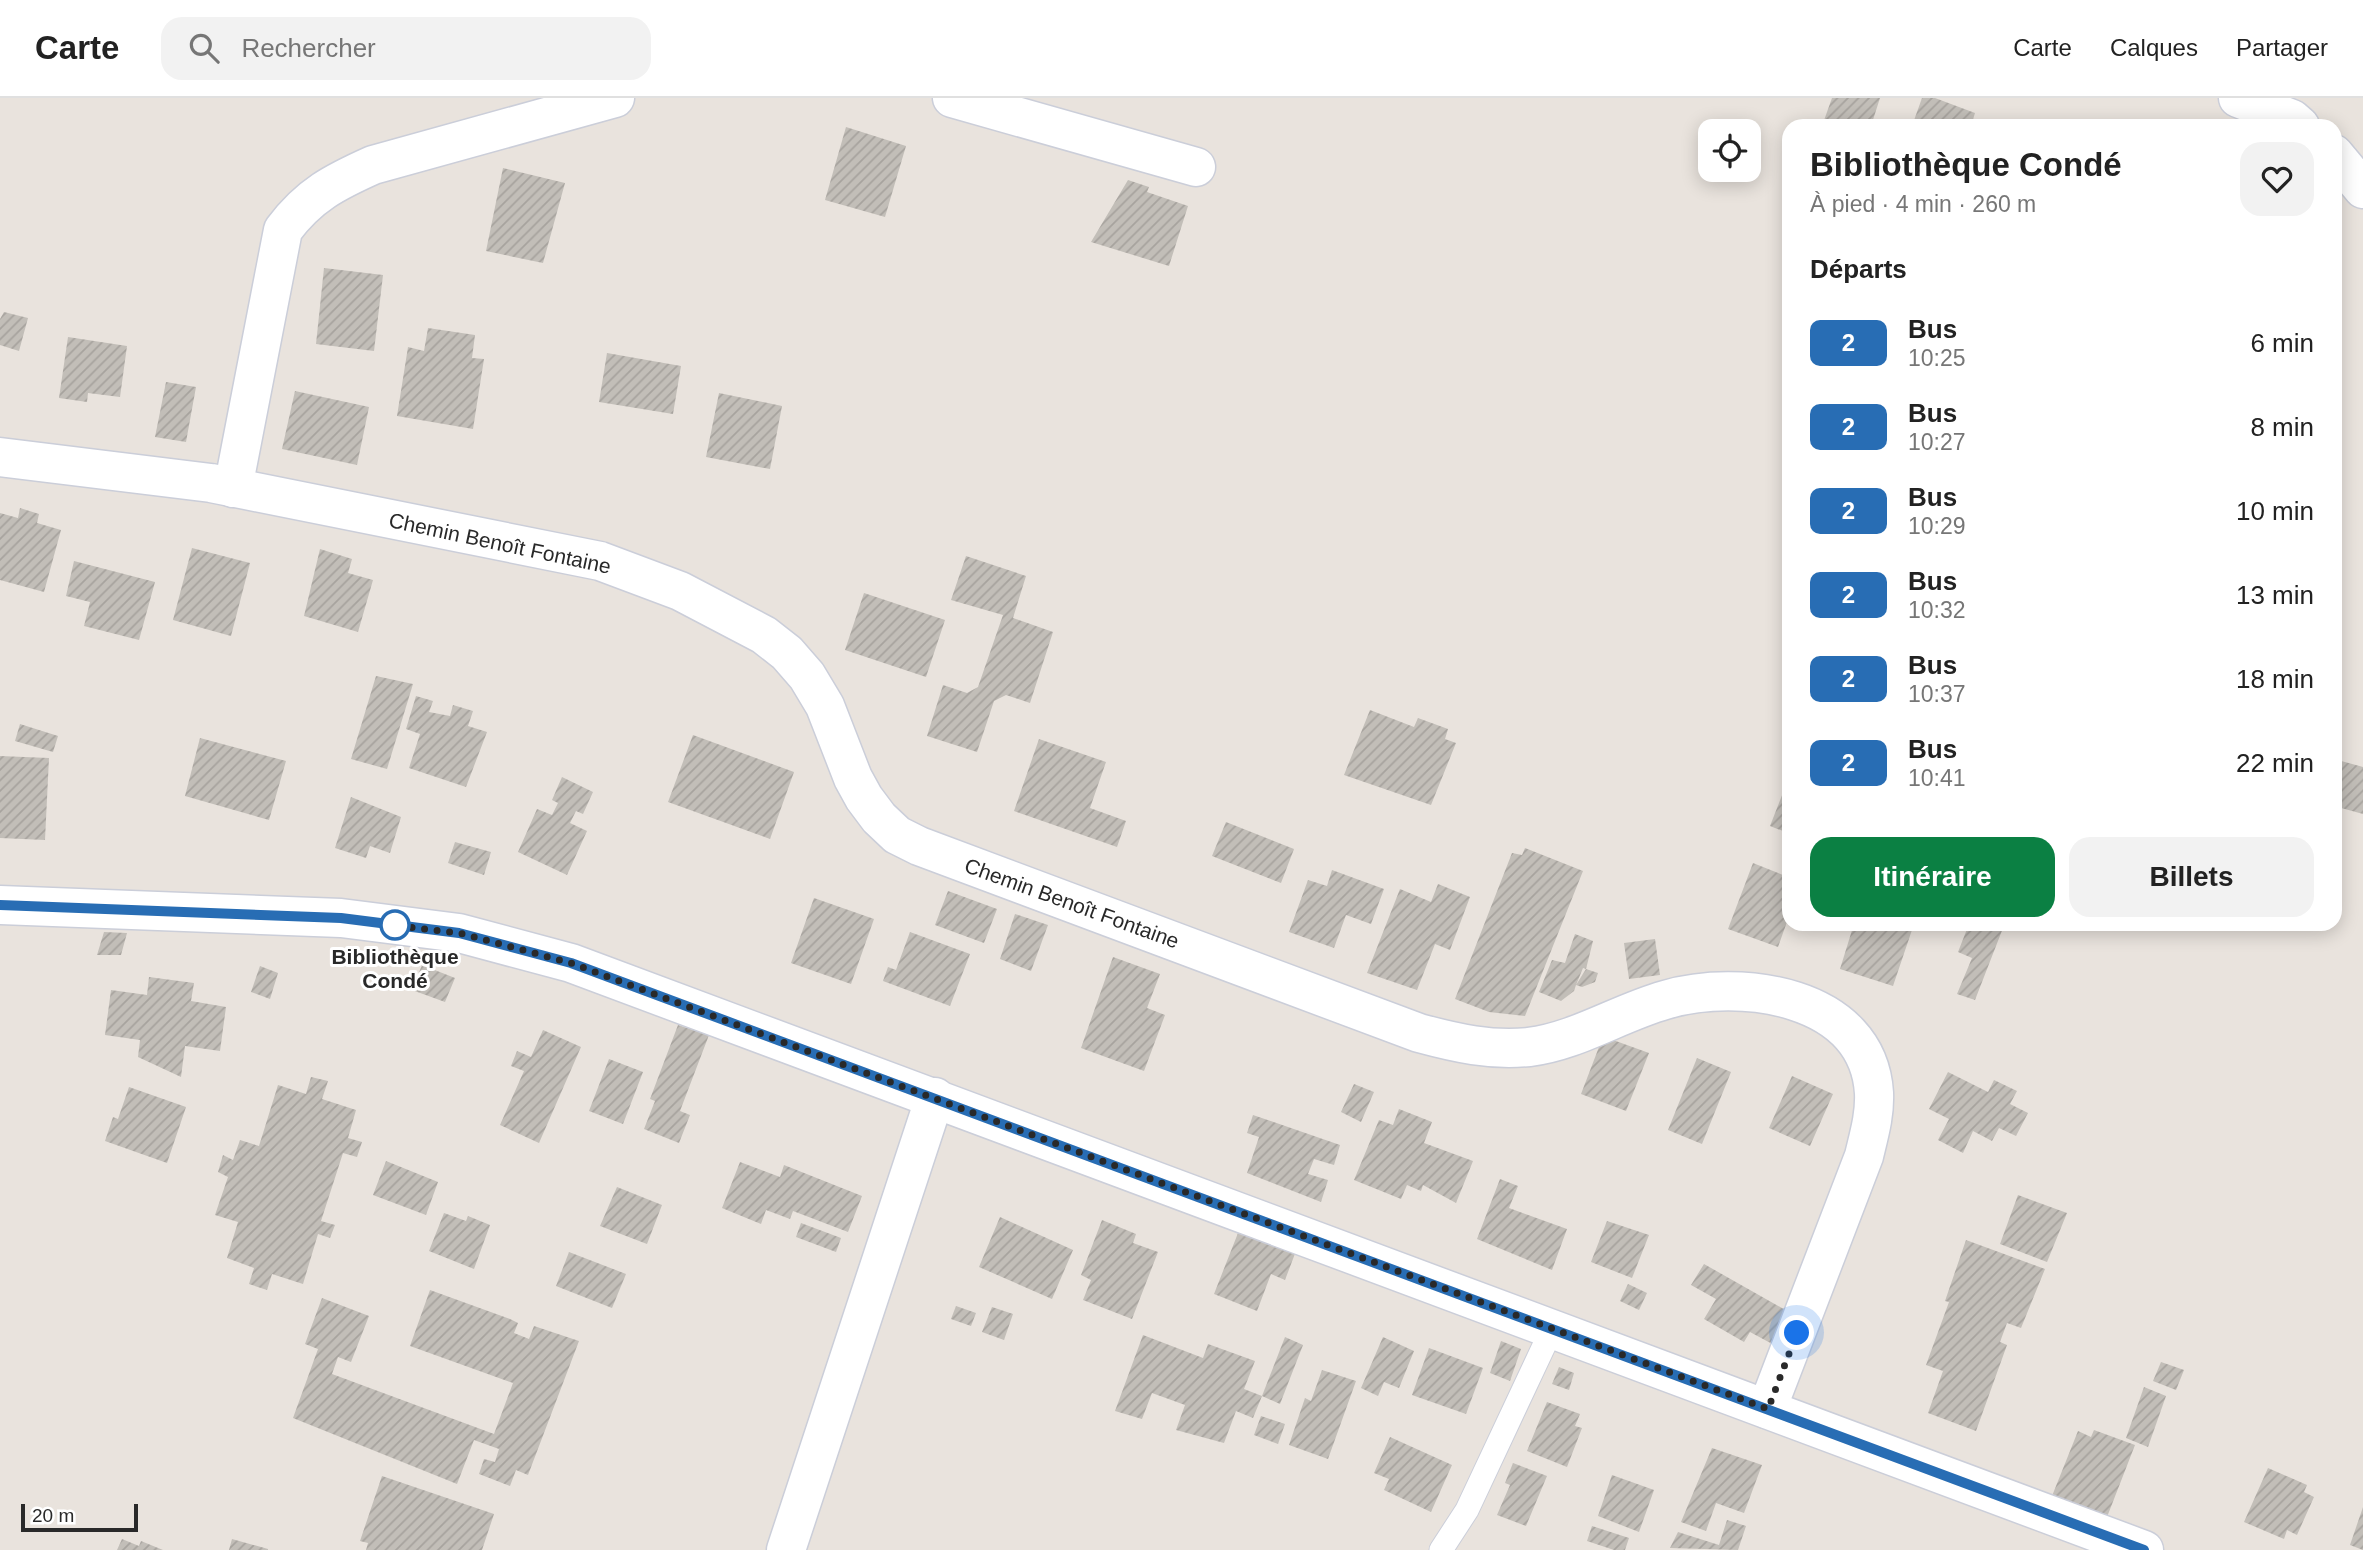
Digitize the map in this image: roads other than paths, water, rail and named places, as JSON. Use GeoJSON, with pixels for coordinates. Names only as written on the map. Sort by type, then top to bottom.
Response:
{"type":"FeatureCollection","features":[{"type":"Feature","properties":{"kind":"street"},"geometry":{"type":"LineString","coordinates":[[233,488],[284,230],[302,204],[340,180],[373,165],[615,98]]}},
{"type":"Feature","properties":{"kind":"street"},"geometry":{"type":"LineString","coordinates":[[952,98],[1196,167]]}},
{"type":"Feature","properties":{"kind":"street"},"geometry":{"type":"LineString","coordinates":[[2238,98],[2292,119]]}},
{"type":"Feature","properties":{"kind":"street"},"geometry":{"type":"LineString","coordinates":[[2342,164],[2363,189]]}},
{"type":"Feature","properties":{"kind":"street","name":"Chemin Benoît Fontaine"},"geometry":{"type":"LineString","coordinates":[[0,457],[233,488],[600,561],[680,591],[764,635],[800,668],[825,706],[859,788],[879,818],[897,835],[931,851],[1419,1032],[1483,1047],[1531,1046],[1566,1038],[1664,1000],[1711,992],[1779,996],[1819,1011],[1851,1036],[1861,1053],[1874,1091],[1872,1122],[1864,1156],[1768,1409]]}},
{"type":"Feature","properties":{"kind":"street"},"geometry":{"type":"LineString","coordinates":[[0,905],[341,918],[459,933],[571,963],[935,1097],[1551,1331],[2144,1550]]}},
{"type":"Feature","properties":{"kind":"street"},"geometry":{"type":"LineString","coordinates":[[786,1550],[935,1097]]}},
{"type":"Feature","properties":{"kind":"lane"},"geometry":{"type":"LineString","coordinates":[[1441,1550],[1466,1510],[1551,1331]]}},
{"type":"Feature","properties":{"kind":"place","name":"Bibliothèque Condé"},"geometry":{"type":"Point","coordinates":[395,925]}}]}
